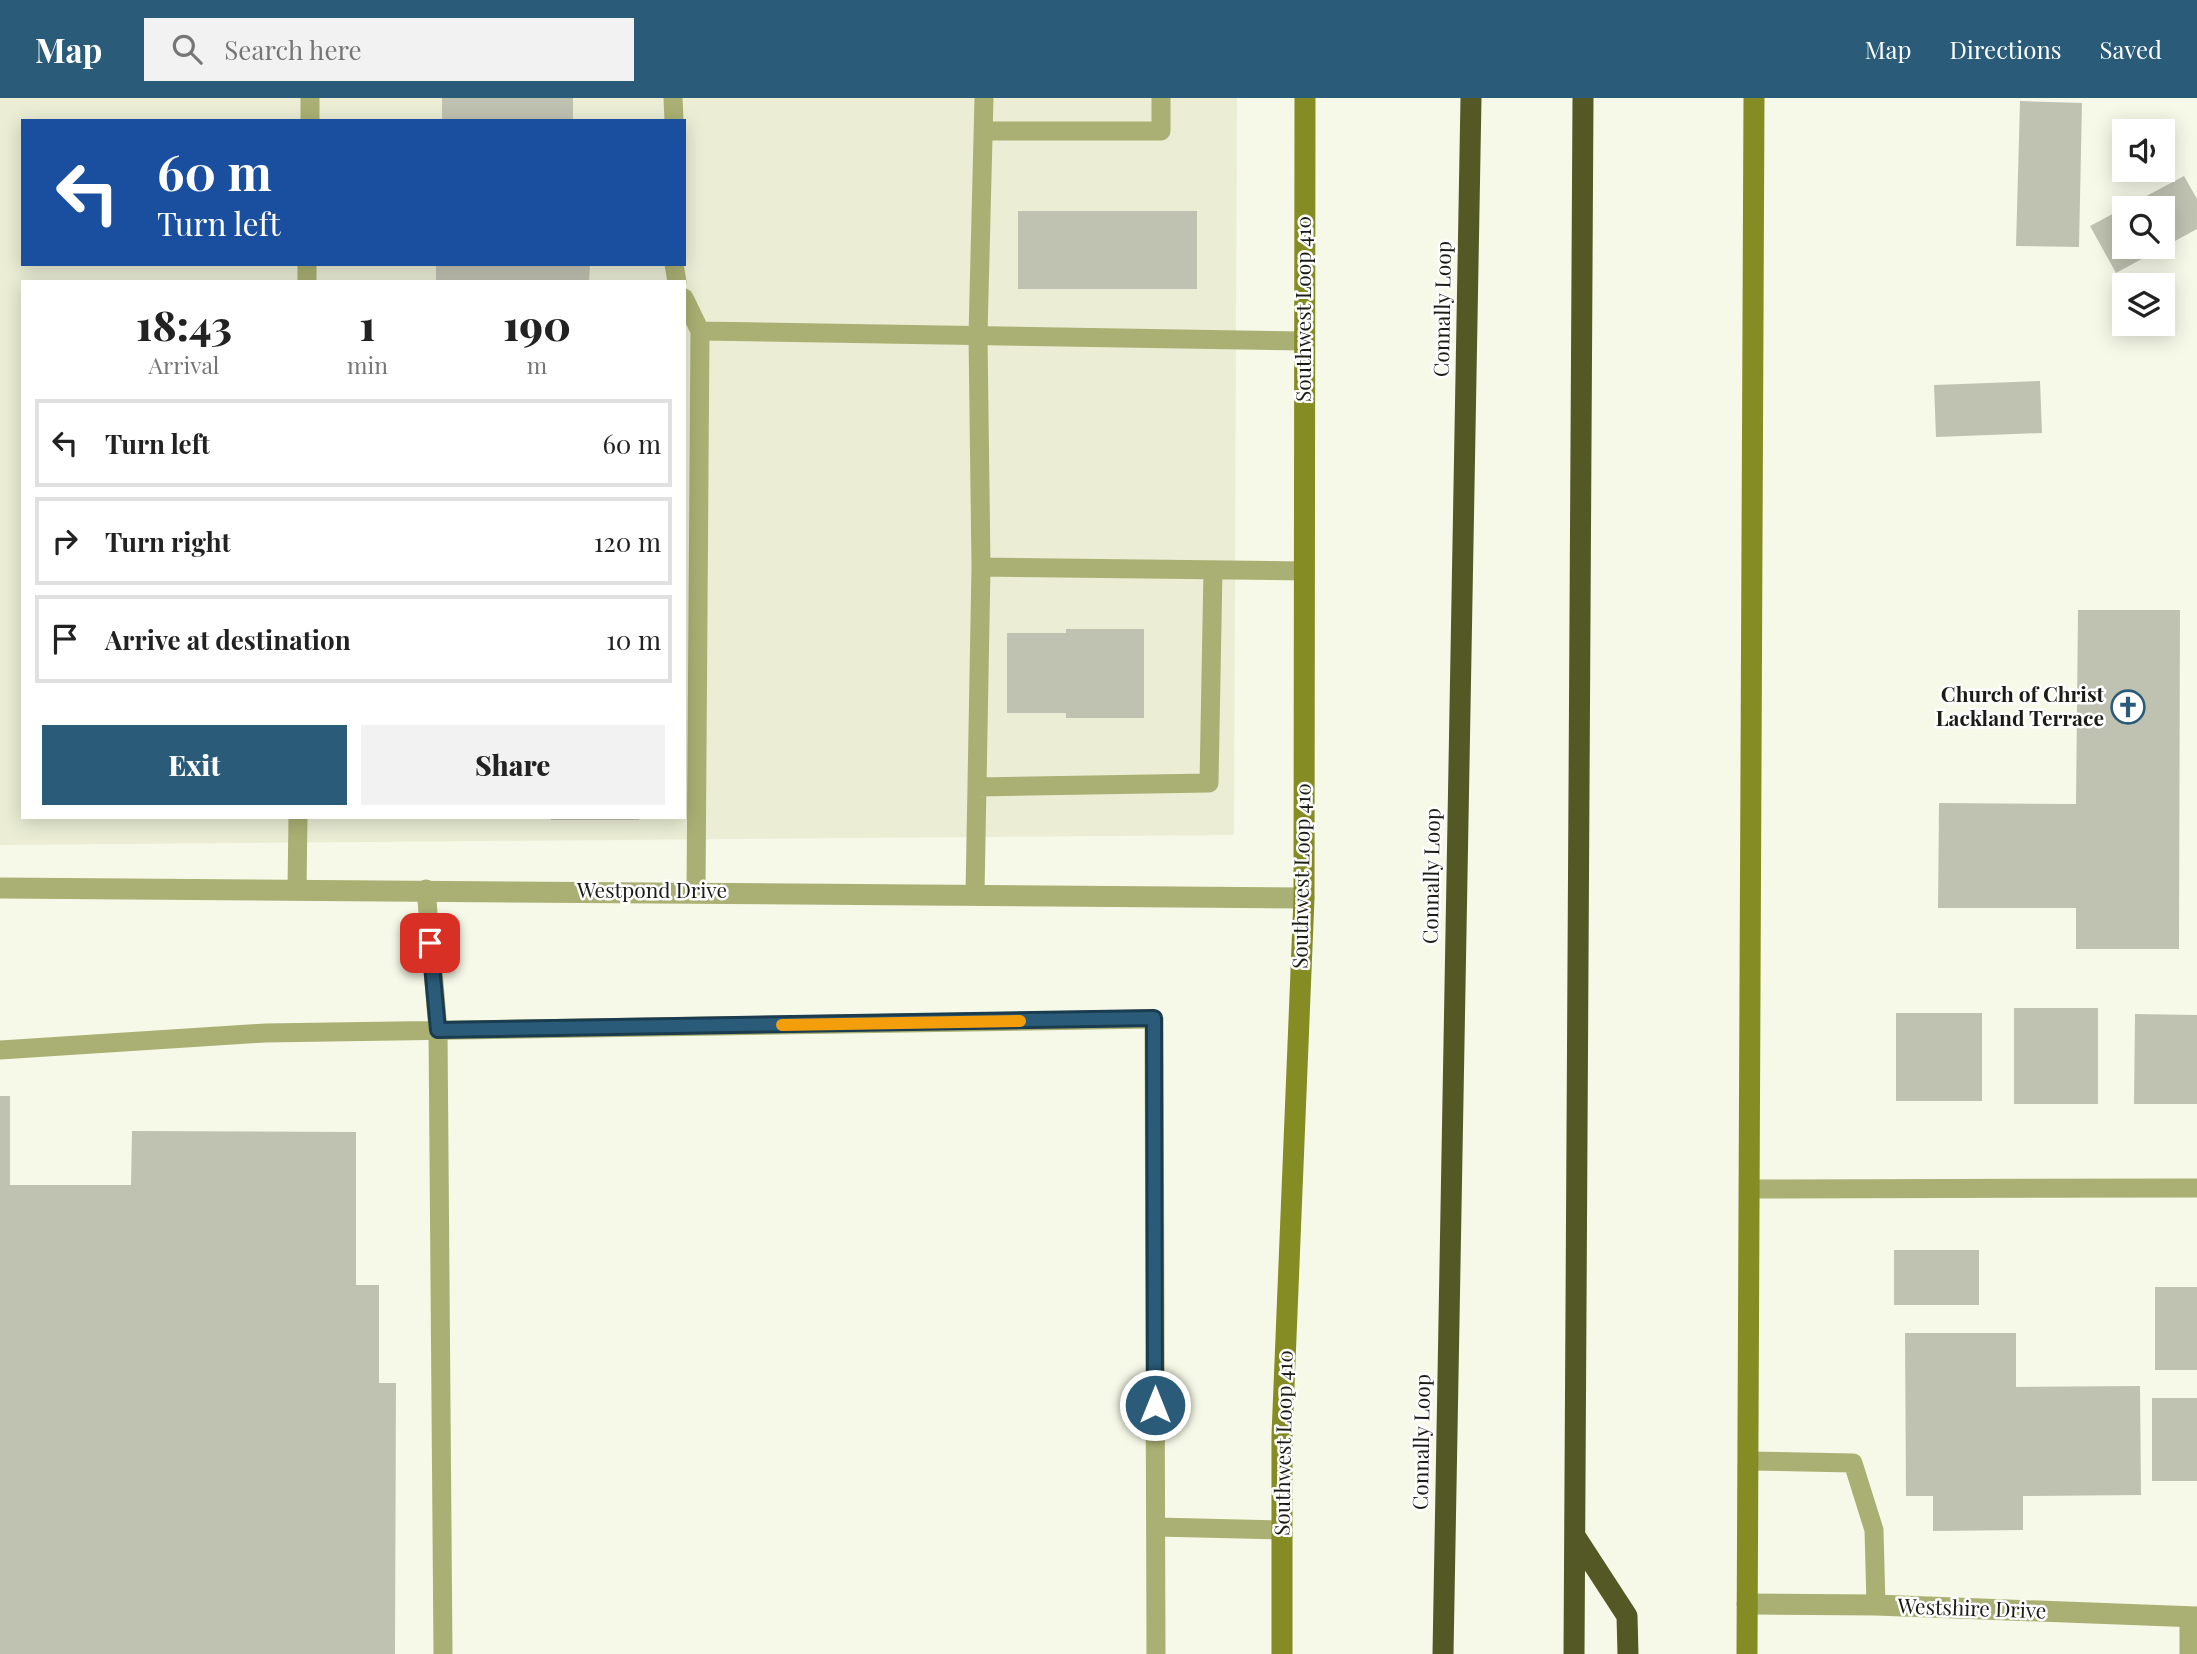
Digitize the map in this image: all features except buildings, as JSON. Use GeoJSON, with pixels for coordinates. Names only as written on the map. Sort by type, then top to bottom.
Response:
{"type":"FeatureCollection","features":[{"type":"Feature","properties":{"kind":"highway","name":"Connally Loop"},"geometry":{"type":"LineString","coordinates":[[1443,1654],[1471,98]]}},
{"type":"Feature","properties":{"kind":"highway"},"geometry":{"type":"LineString","coordinates":[[1574,1654],[1583,98]]}},
{"type":"Feature","properties":{"kind":"highway"},"geometry":{"type":"LineString","coordinates":[[1575,1536],[1627,1616],[1628,1654]]}},
{"type":"Feature","properties":{"kind":"main road","name":"Southwest Loop 410"},"geometry":{"type":"LineString","coordinates":[[1282,1654],[1282,1435],[1304,898],[1305,98]]}},
{"type":"Feature","properties":{"kind":"main road"},"geometry":{"type":"LineString","coordinates":[[1747,1654],[1754,98]]}},
{"type":"Feature","properties":{"kind":"street","name":"Westpond Drive"},"geometry":{"type":"LineString","coordinates":[[0,888],[696,891],[1304,898]]}},
{"type":"Feature","properties":{"kind":"street","name":"Westshire Drive"},"geometry":{"type":"LineString","coordinates":[[1747,1604],[1876,1605],[2193,1617]]}},
{"type":"Feature","properties":{"kind":"lane"},"geometry":{"type":"LineString","coordinates":[[310,98],[310,119]]}},
{"type":"Feature","properties":{"kind":"lane"},"geometry":{"type":"LineString","coordinates":[[673,98],[674,119]]}},
{"type":"Feature","properties":{"kind":"lane"},"geometry":{"type":"LineString","coordinates":[[975,894],[981,567],[978,335],[984,98]]}},
{"type":"Feature","properties":{"kind":"lane"},"geometry":{"type":"LineString","coordinates":[[983,131],[1161,131],[1161,98]]}},
{"type":"Feature","properties":{"kind":"lane"},"geometry":{"type":"LineString","coordinates":[[686,302],[700,331],[696,891]]}},
{"type":"Feature","properties":{"kind":"lane"},"geometry":{"type":"LineString","coordinates":[[700,331],[1304,341]]}},
{"type":"Feature","properties":{"kind":"lane"},"geometry":{"type":"LineString","coordinates":[[981,567],[1304,571]]}},
{"type":"Feature","properties":{"kind":"lane"},"geometry":{"type":"LineString","coordinates":[[976,787],[1209,783],[1213,570]]}},
{"type":"Feature","properties":{"kind":"lane"},"geometry":{"type":"LineString","coordinates":[[297,889],[298,819]]}},
{"type":"Feature","properties":{"kind":"lane"},"geometry":{"type":"LineString","coordinates":[[426,889],[438,1030],[443,1654]]}},
{"type":"Feature","properties":{"kind":"lane"},"geometry":{"type":"LineString","coordinates":[[0,1050],[265,1033],[1154,1018],[1156,1654]]}},
{"type":"Feature","properties":{"kind":"lane"},"geometry":{"type":"LineString","coordinates":[[1749,1189],[2197,1188]]}},
{"type":"Feature","properties":{"kind":"lane"},"geometry":{"type":"LineString","coordinates":[[1748,1461],[1853,1463],[1874,1530],[1876,1605]]}},
{"type":"Feature","properties":{"kind":"lane"},"geometry":{"type":"LineString","coordinates":[[1156,1527],[1282,1530]]}},
{"type":"Feature","properties":{"kind":"lane"},"geometry":{"type":"LineString","coordinates":[[2189,1654],[2193,1617]]}},
{"type":"Feature","properties":{"kind":"shaded area"},"geometry":{"type":"Polygon","coordinates":[[[0,98],[1237,98],[1234,835],[0,845],[0,98]]]}},
{"type":"Feature","properties":{"kind":"slow traffic"},"geometry":{"type":"LineString","coordinates":[[782,1025],[1020,1021]]}},
{"type":"Feature","properties":{"kind":"place","name":"Church of Christ Lackland Terrace"},"geometry":{"type":"Point","coordinates":[2128,707]}},
{"type":"Feature","properties":{"kind":"route"},"geometry":{"type":"LineString","coordinates":[[430,943],[438,1030],[1154,1018],[1155,1405]]}}]}
